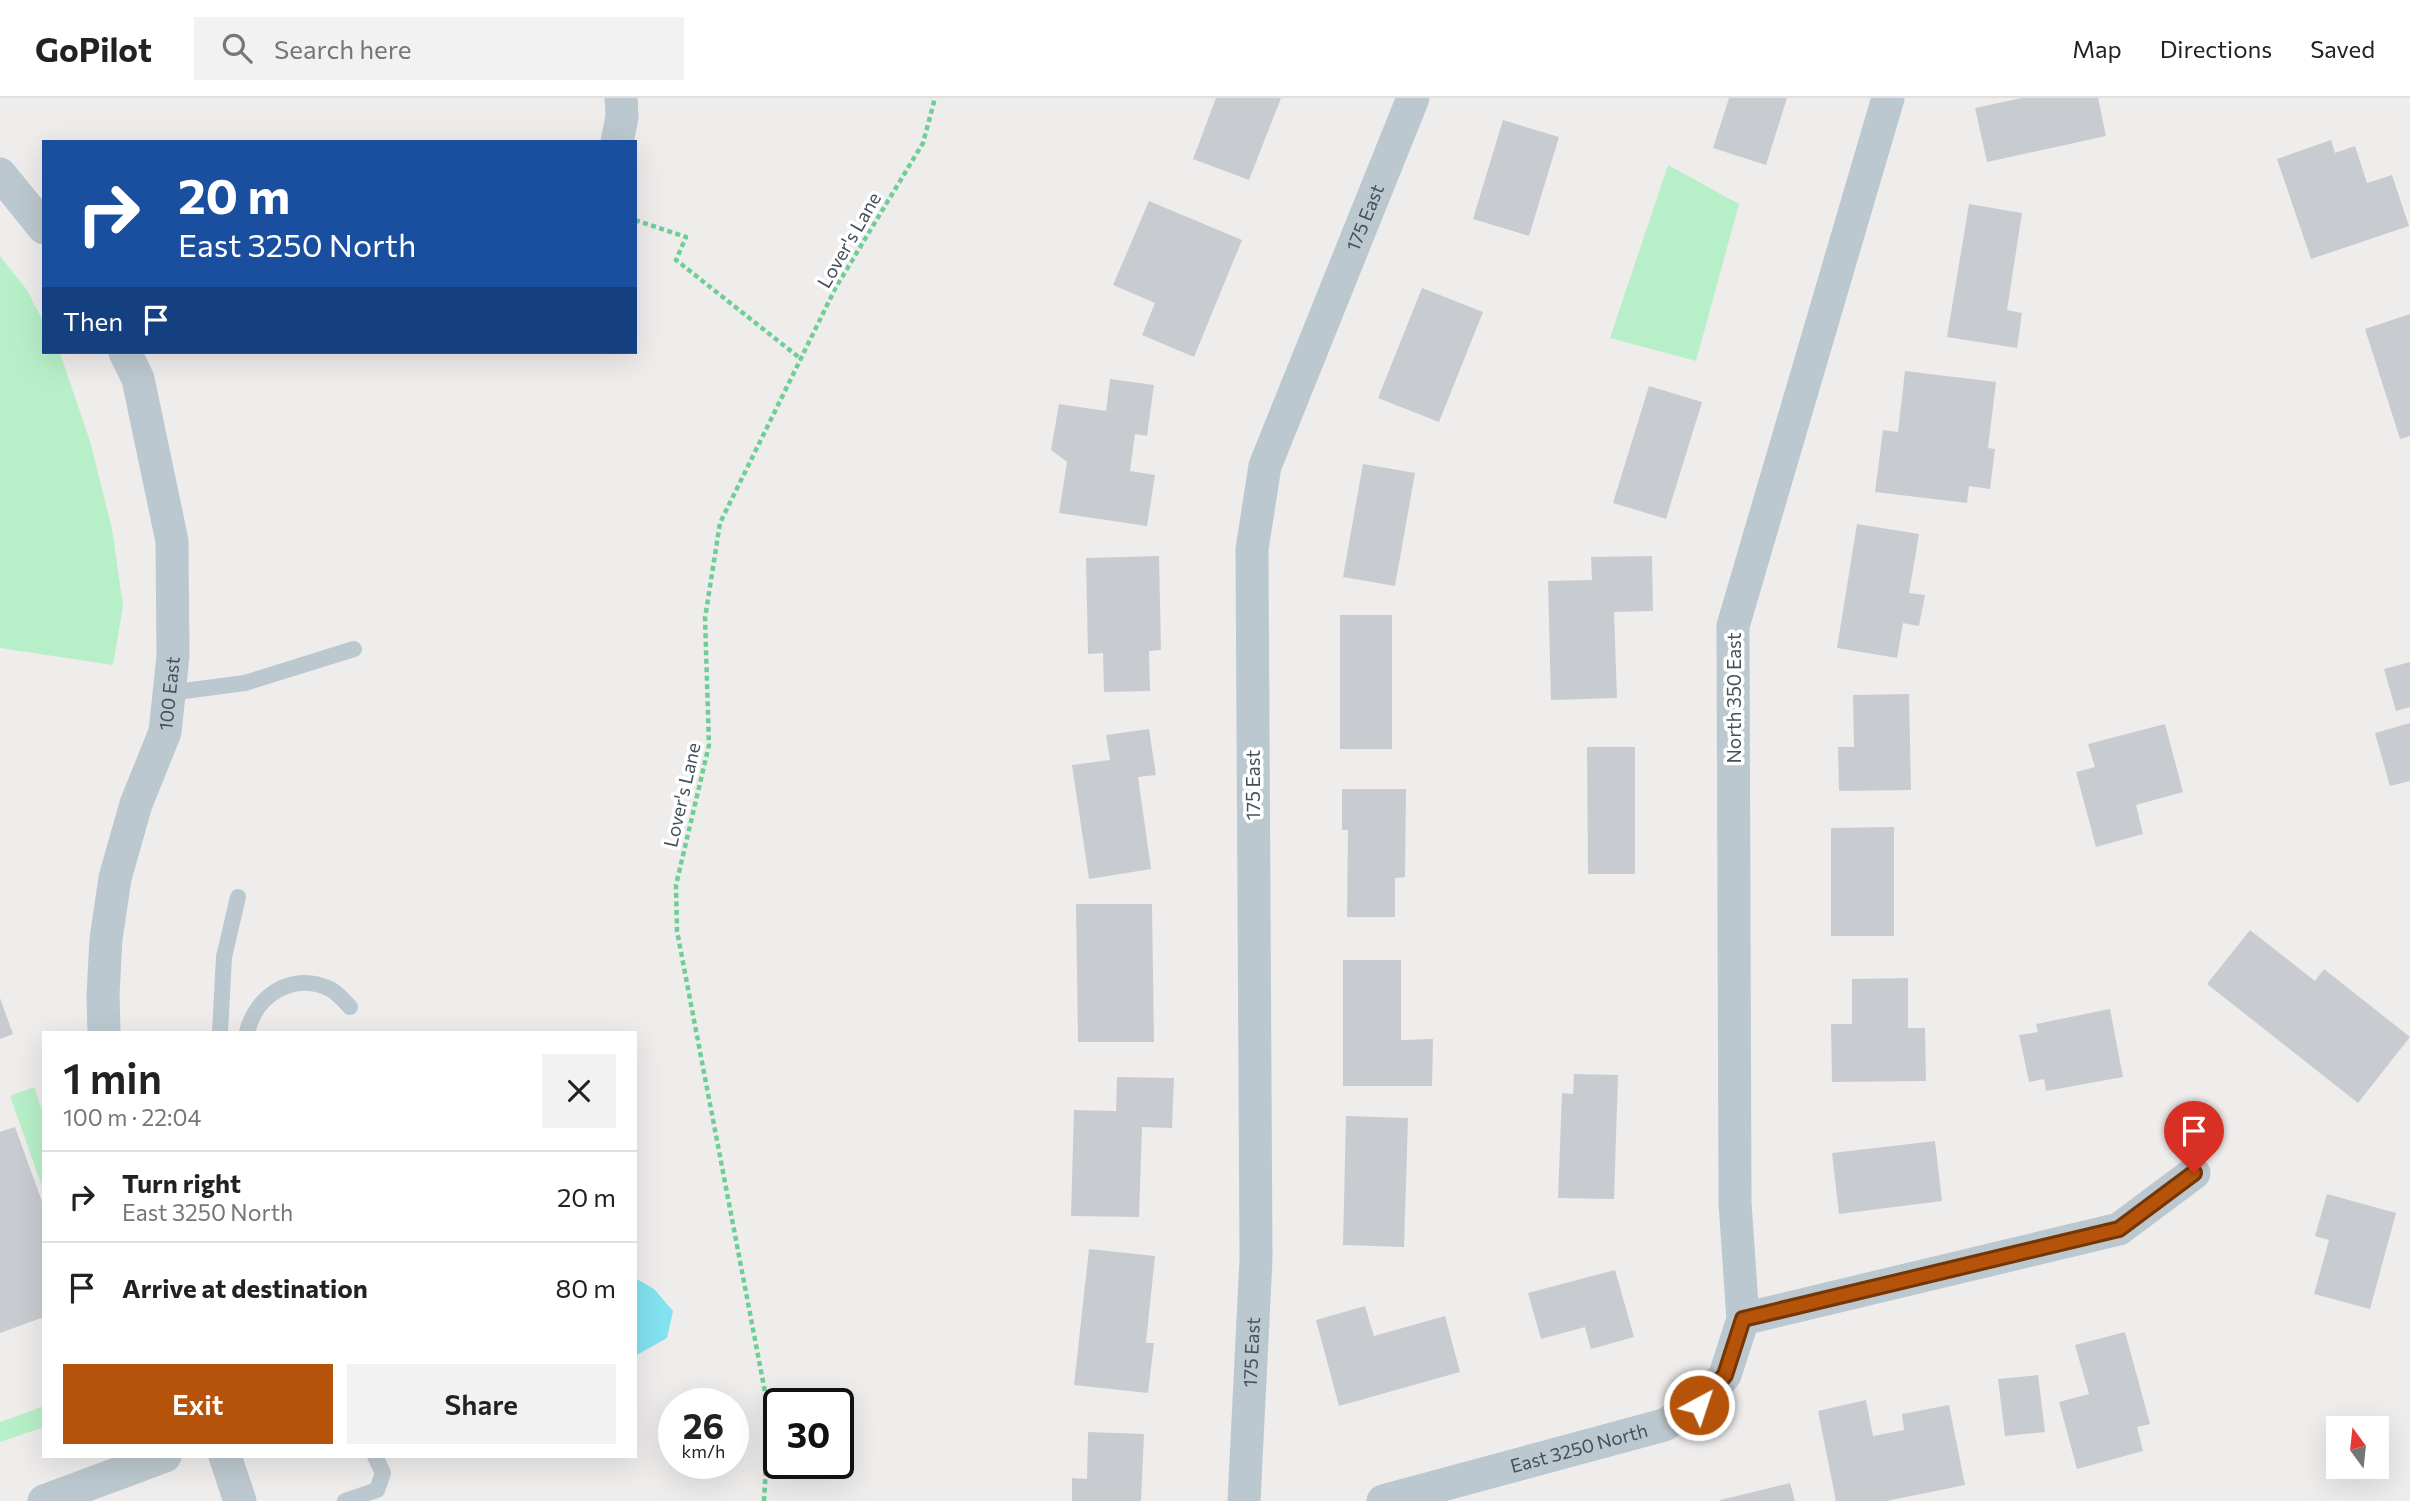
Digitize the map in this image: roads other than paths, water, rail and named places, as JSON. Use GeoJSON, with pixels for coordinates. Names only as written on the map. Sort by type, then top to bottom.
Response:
{"type":"FeatureCollection","features":[{"type":"Feature","properties":{"kind":"street"},"geometry":{"type":"LineString","coordinates":[[617,140],[622,117],[621,98]]}},
{"type":"Feature","properties":{"kind":"street","name":"175 East"},"geometry":{"type":"LineString","coordinates":[[1244,1501],[1256,1259],[1252,549],[1265,466],[1413,98]]}},
{"type":"Feature","properties":{"kind":"street","name":"North 350 East"},"geometry":{"type":"LineString","coordinates":[[1743,1319],[1735,1203],[1733,626],[1888,98]]}},
{"type":"Feature","properties":{"kind":"street"},"geometry":{"type":"LineString","coordinates":[[0,174],[42,226]]}},
{"type":"Feature","properties":{"kind":"street","name":"100 East"},"geometry":{"type":"LineString","coordinates":[[104,1031],[106,939],[115,878],[136,804],[165,732],[173,656],[172,541],[138,379],[126,354]]}},
{"type":"Feature","properties":{"kind":"street"},"geometry":{"type":"LineString","coordinates":[[1743,1319],[2119,1229],[2194,1173]]}},
{"type":"Feature","properties":{"kind":"street","name":"East 3250 North"},"geometry":{"type":"LineString","coordinates":[[1383,1501],[1664,1425],[1699,1405],[1725,1375],[1743,1319]]}},
{"type":"Feature","properties":{"kind":"street"},"geometry":{"type":"LineString","coordinates":[[44,1501],[161,1458]]}},
{"type":"Feature","properties":{"kind":"street"},"geometry":{"type":"LineString","coordinates":[[226,1458],[240,1501]]}},
{"type":"Feature","properties":{"kind":"lane"},"geometry":{"type":"LineString","coordinates":[[169,692],[245,684],[354,649]]}},
{"type":"Feature","properties":{"kind":"lane"},"geometry":{"type":"LineString","coordinates":[[220,1031],[224,957],[238,897]]}},
{"type":"Feature","properties":{"kind":"lane"},"geometry":{"type":"LineString","coordinates":[[247,1031],[253,1013],[264,999],[279,988],[297,983],[315,984],[332,990],[350,1007]]}},
{"type":"Feature","properties":{"kind":"lane"},"geometry":{"type":"LineString","coordinates":[[345,1501],[377,1490],[383,1473],[376,1458]]}},
{"type":"Feature","properties":{"kind":"water"},"geometry":{"type":"Polygon","coordinates":[[[637,1279],[654,1289],[673,1311],[667,1338],[637,1355],[637,1279]]]}}]}
